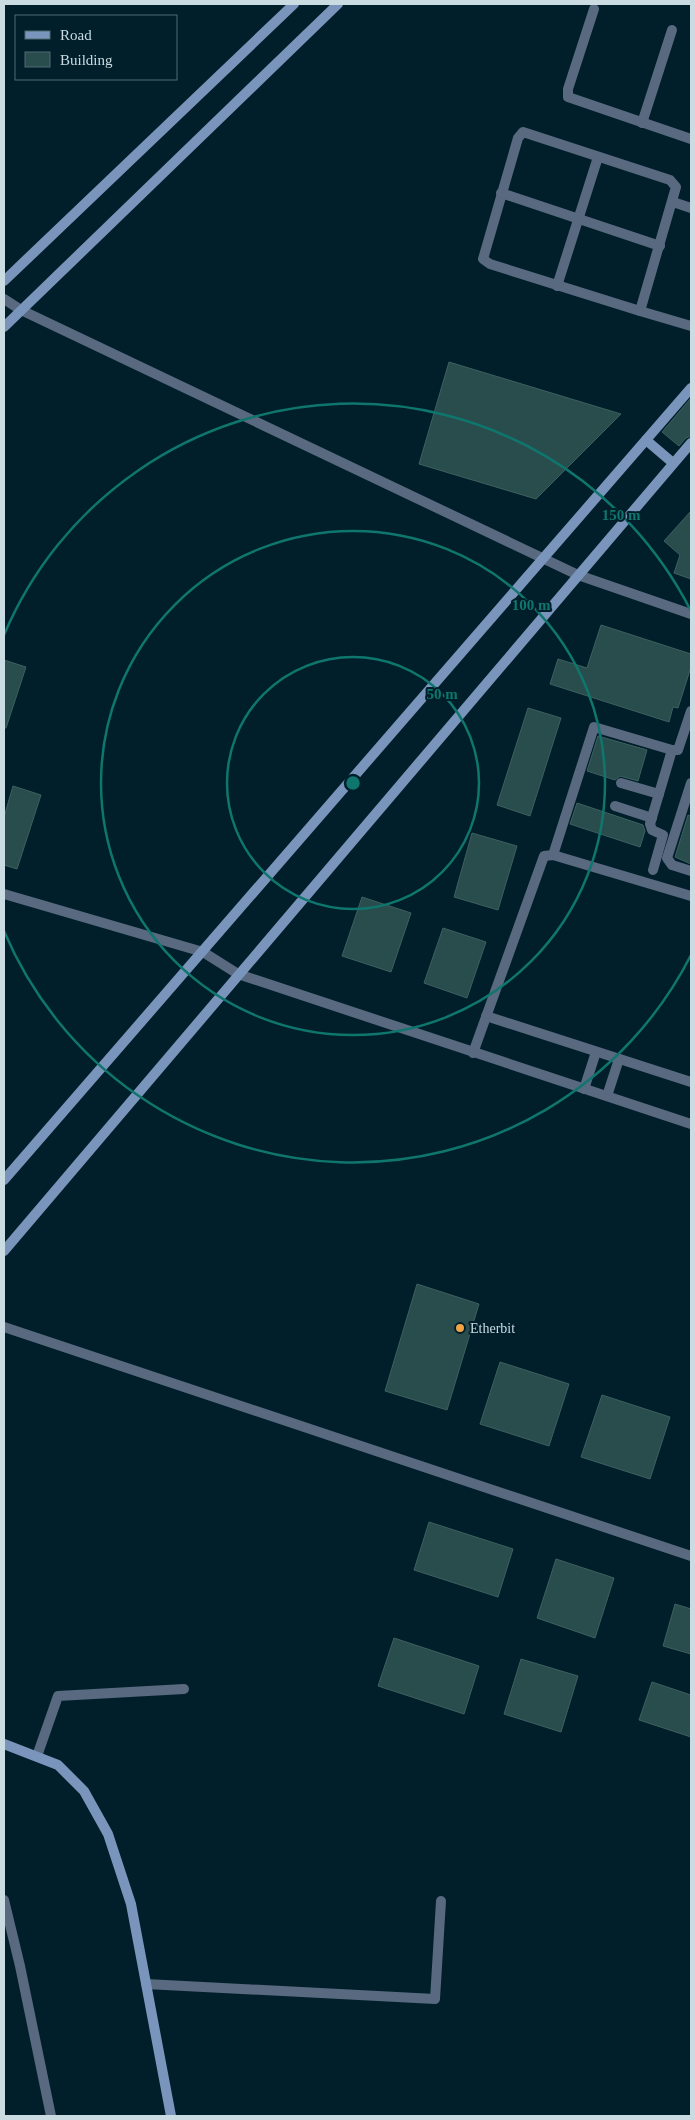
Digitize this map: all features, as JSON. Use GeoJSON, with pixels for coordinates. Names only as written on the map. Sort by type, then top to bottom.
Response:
{"type":"FeatureCollection","features":[{"type":"Feature","properties":{"kind":"street"},"geometry":{"type":"LineString","coordinates":[[4,281],[294,4]]}},
{"type":"Feature","properties":{"kind":"street"},"geometry":{"type":"LineString","coordinates":[[4,327],[338,4]]}},
{"type":"Feature","properties":{"kind":"street"},"geometry":{"type":"LineString","coordinates":[[594,9],[568,89],[568,97],[691,139]]}},
{"type":"Feature","properties":{"kind":"street"},"geometry":{"type":"LineString","coordinates":[[642,123],[672,30]]}},
{"type":"Feature","properties":{"kind":"street"},"geometry":{"type":"LineString","coordinates":[[640,311],[676,187],[670,180],[530,134],[520,134],[483,259],[490,264],[557,286],[640,311],[691,326]]}},
{"type":"Feature","properties":{"kind":"street"},"geometry":{"type":"LineString","coordinates":[[557,286],[598,157]]}},
{"type":"Feature","properties":{"kind":"street"},"geometry":{"type":"LineString","coordinates":[[501,193],[660,246]]}},
{"type":"Feature","properties":{"kind":"street"},"geometry":{"type":"LineString","coordinates":[[673,202],[691,208]]}},
{"type":"Feature","properties":{"kind":"street"},"geometry":{"type":"LineString","coordinates":[[4,299],[20,310],[578,575],[691,614]]}},
{"type":"Feature","properties":{"kind":"street"},"geometry":{"type":"LineString","coordinates":[[4,1180],[691,388]]}},
{"type":"Feature","properties":{"kind":"street"},"geometry":{"type":"LineString","coordinates":[[646,440],[673,463]]}},
{"type":"Feature","properties":{"kind":"street"},"geometry":{"type":"LineString","coordinates":[[4,1251],[691,443]]}},
{"type":"Feature","properties":{"kind":"street"},"geometry":{"type":"LineString","coordinates":[[553,855],[594,727],[672,750],[680,747],[691,711]]}},
{"type":"Feature","properties":{"kind":"street"},"geometry":{"type":"LineString","coordinates":[[652,870],[663,835],[650,827],[672,750]]}},
{"type":"Feature","properties":{"kind":"street"},"geometry":{"type":"LineString","coordinates":[[621,783],[659,794]]}},
{"type":"Feature","properties":{"kind":"street"},"geometry":{"type":"LineString","coordinates":[[691,786],[667,858],[672,865],[691,870]]}},
{"type":"Feature","properties":{"kind":"street"},"geometry":{"type":"LineString","coordinates":[[615,806],[652,818]]}},
{"type":"Feature","properties":{"kind":"street"},"geometry":{"type":"LineString","coordinates":[[473,1053],[544,856],[553,855],[691,896]]}},
{"type":"Feature","properties":{"kind":"street"},"geometry":{"type":"LineString","coordinates":[[4,894],[203,952],[238,974],[691,1124]]}},
{"type":"Feature","properties":{"kind":"street"},"geometry":{"type":"LineString","coordinates":[[486,1016],[691,1082]]}},
{"type":"Feature","properties":{"kind":"street"},"geometry":{"type":"LineString","coordinates":[[584,1089],[596,1052]]}},
{"type":"Feature","properties":{"kind":"street"},"geometry":{"type":"LineString","coordinates":[[608,1096],[619,1059]]}},
{"type":"Feature","properties":{"kind":"street"},"geometry":{"type":"LineString","coordinates":[[4,1327],[691,1556]]}},
{"type":"Feature","properties":{"kind":"street"},"geometry":{"type":"LineString","coordinates":[[36,1756],[58,1696],[184,1689]]}},
{"type":"Feature","properties":{"kind":"street"},"geometry":{"type":"LineString","coordinates":[[4,1744],[58,1765],[84,1791],[108,1834],[131,1904],[170,2116]]}},
{"type":"Feature","properties":{"kind":"street"},"geometry":{"type":"LineString","coordinates":[[4,1900],[20,1966],[51,2116]]}},
{"type":"Feature","properties":{"kind":"street"},"geometry":{"type":"LineString","coordinates":[[146,1984],[435,1999],[441,1901]]}},
{"type":"Feature","properties":{"kind":"building"},"geometry":{"type":"Polygon","coordinates":[[[449,362],[621,414],[536,499],[419,464],[449,362]]]}},
{"type":"Feature","properties":{"kind":"building"},"geometry":{"type":"Polygon","coordinates":[[[691,398],[691,436],[686,438],[679,446],[662,432],[691,398]]]}},
{"type":"Feature","properties":{"kind":"building"},"geometry":{"type":"Polygon","coordinates":[[[691,511],[691,579],[674,573],[680,555],[664,541],[691,511]]]}},
{"type":"Feature","properties":{"kind":"building"},"geometry":{"type":"Polygon","coordinates":[[[601,625],[691,654],[691,667],[678,708],[673,707],[669,722],[550,684],[558,659],[587,668],[601,625]]]}},
{"type":"Feature","properties":{"kind":"building"},"geometry":{"type":"Polygon","coordinates":[[[4,660],[26,667],[6,728],[4,728],[4,660]]]}},
{"type":"Feature","properties":{"kind":"building"},"geometry":{"type":"Polygon","coordinates":[[[528,708],[561,718],[530,816],[497,805],[528,708]]]}},
{"type":"Feature","properties":{"kind":"building"},"geometry":{"type":"Polygon","coordinates":[[[598,736],[647,750],[638,781],[620,776],[615,780],[587,771],[598,736]]]}},
{"type":"Feature","properties":{"kind":"building"},"geometry":{"type":"Polygon","coordinates":[[[13,786],[41,795],[17,869],[4,865],[4,817],[13,786]]]}},
{"type":"Feature","properties":{"kind":"building"},"geometry":{"type":"Polygon","coordinates":[[[577,803],[643,825],[645,831],[640,847],[570,824],[577,803]]]}},
{"type":"Feature","properties":{"kind":"building"},"geometry":{"type":"Polygon","coordinates":[[[688,815],[691,816],[691,864],[675,857],[688,815]]]}},
{"type":"Feature","properties":{"kind":"building"},"geometry":{"type":"Polygon","coordinates":[[[472,833],[517,846],[498,910],[454,897],[472,833]]]}},
{"type":"Feature","properties":{"kind":"building"},"geometry":{"type":"Polygon","coordinates":[[[362,897],[411,913],[391,972],[342,956],[362,897]]]}},
{"type":"Feature","properties":{"kind":"building"},"geometry":{"type":"Polygon","coordinates":[[[443,928],[486,942],[467,998],[424,983],[443,928]]]}},
{"type":"Feature","properties":{"kind":"building"},"geometry":{"type":"Polygon","coordinates":[[[417,1284],[479,1304],[447,1410],[385,1391],[417,1284]]]}},
{"type":"Feature","properties":{"kind":"building"},"geometry":{"type":"Polygon","coordinates":[[[500,1362],[569,1384],[549,1446],[480,1424],[500,1362]]]}},
{"type":"Feature","properties":{"kind":"building"},"geometry":{"type":"Polygon","coordinates":[[[602,1395],[670,1417],[650,1479],[581,1457],[602,1395]]]}},
{"type":"Feature","properties":{"kind":"building"},"geometry":{"type":"Polygon","coordinates":[[[429,1522],[513,1549],[498,1597],[414,1570],[429,1522]]]}},
{"type":"Feature","properties":{"kind":"building"},"geometry":{"type":"Polygon","coordinates":[[[556,1559],[614,1578],[595,1638],[537,1618],[556,1559]]]}},
{"type":"Feature","properties":{"kind":"building"},"geometry":{"type":"Polygon","coordinates":[[[675,1604],[691,1609],[691,1654],[663,1646],[675,1604]]]}},
{"type":"Feature","properties":{"kind":"building"},"geometry":{"type":"Polygon","coordinates":[[[394,1638],[479,1666],[464,1714],[378,1686],[394,1638]]]}},
{"type":"Feature","properties":{"kind":"building"},"geometry":{"type":"Polygon","coordinates":[[[521,1659],[578,1676],[561,1732],[504,1714],[521,1659]]]}},
{"type":"Feature","properties":{"kind":"building"},"geometry":{"type":"Polygon","coordinates":[[[652,1682],[691,1695],[691,1737],[639,1720],[652,1682]]]}},
{"type":"Feature","properties":{"kind":"place","name":"Etherbit"},"geometry":{"type":"Point","coordinates":[460,1328]}}]}
